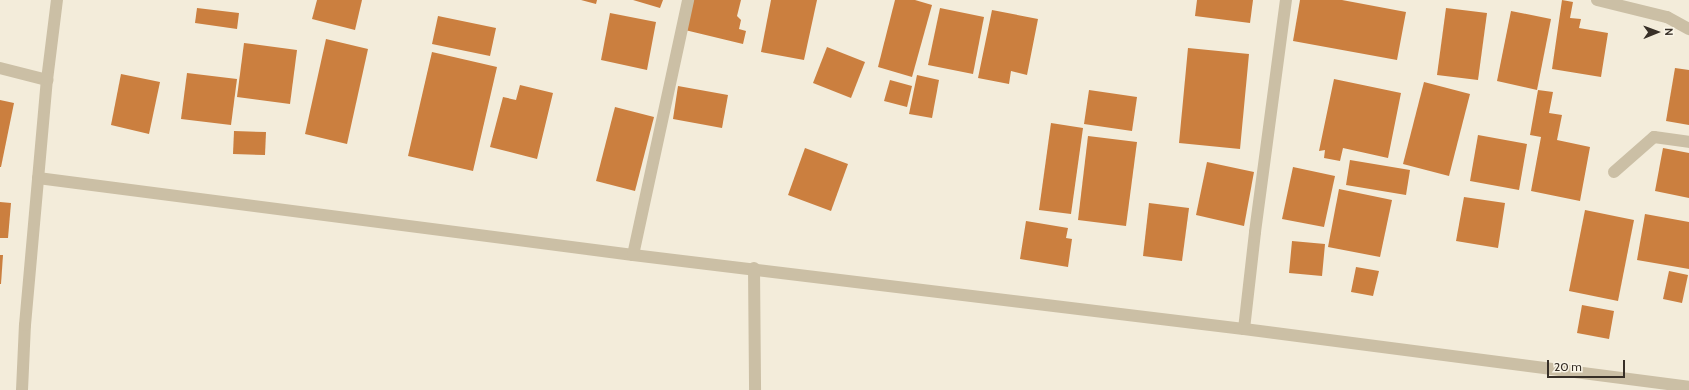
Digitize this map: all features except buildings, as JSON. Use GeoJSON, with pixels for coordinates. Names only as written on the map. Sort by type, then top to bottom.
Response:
{"type":"FeatureCollection","features":[{"type":"Feature","properties":{"kind":"street"},"geometry":{"type":"LineString","coordinates":[[22,390],[38,178],[47,80],[57,0]]}},
{"type":"Feature","properties":{"kind":"street"},"geometry":{"type":"LineString","coordinates":[[633,255],[688,0]]}},
{"type":"Feature","properties":{"kind":"street"},"geometry":{"type":"LineString","coordinates":[[1244,329],[1255,232],[1286,0]]}},
{"type":"Feature","properties":{"kind":"street"},"geometry":{"type":"LineString","coordinates":[[1598,0],[1667,17],[1689,29]]}},
{"type":"Feature","properties":{"kind":"street"},"geometry":{"type":"LineString","coordinates":[[0,68],[47,80]]}},
{"type":"Feature","properties":{"kind":"street"},"geometry":{"type":"LineString","coordinates":[[1614,172],[1654,137],[1689,142]]}},
{"type":"Feature","properties":{"kind":"street"},"geometry":{"type":"LineString","coordinates":[[38,178],[633,255],[754,268],[1244,329],[1689,387]]}},
{"type":"Feature","properties":{"kind":"street"},"geometry":{"type":"LineString","coordinates":[[754,268],[755,390]]}}]}
